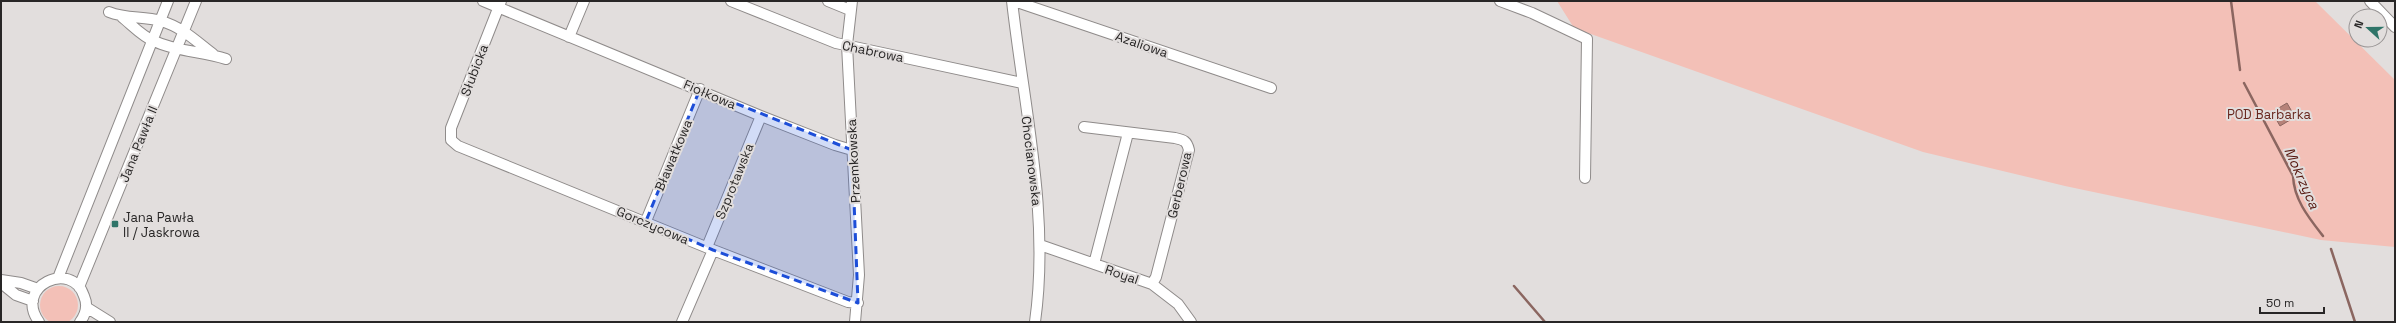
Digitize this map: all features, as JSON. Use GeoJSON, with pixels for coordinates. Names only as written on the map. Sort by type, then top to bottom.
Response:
{"type":"FeatureCollection","features":[{"type":"Feature","properties":{"kind":"street","name":"Jana Pawła II"},"geometry":{"type":"LineString","coordinates":[[58,278],[168,1]]}},
{"type":"Feature","properties":{"kind":"street","name":"Jana Pawła II"},"geometry":{"type":"LineString","coordinates":[[79,287],[196,1]]}},
{"type":"Feature","properties":{"kind":"street","name":"Fiołkowa"},"geometry":{"type":"LineString","coordinates":[[483,1],[500,4],[569,37],[700,89],[835,146],[852,150]]}},
{"type":"Feature","properties":{"kind":"street"},"geometry":{"type":"LineString","coordinates":[[569,37],[584,1]]}},
{"type":"Feature","properties":{"kind":"street","name":"Chabrowa"},"geometry":{"type":"LineString","coordinates":[[731,1],[836,43],[1022,83]]}},
{"type":"Feature","properties":{"kind":"street"},"geometry":{"type":"LineString","coordinates":[[828,1],[851,6]]}},
{"type":"Feature","properties":{"kind":"street"},"geometry":{"type":"LineString","coordinates":[[1500,1],[1532,13],[1587,39],[1585,178]]}},
{"type":"Feature","properties":{"kind":"street"},"geometry":{"type":"LineString","coordinates":[[2370,1],[2395,27]]}},
{"type":"Feature","properties":{"kind":"street","name":"Chocianowska"},"geometry":{"type":"LineString","coordinates":[[1013,2],[1039,210],[1039,291],[1035,322]]}},
{"type":"Feature","properties":{"kind":"street","name":"Azaliowa"},"geometry":{"type":"LineString","coordinates":[[1013,2],[1020,3],[1270,88]]}},
{"type":"Feature","properties":{"kind":"street","name":"Słubicka"},"geometry":{"type":"LineString","coordinates":[[451,140],[451,128],[500,4]]}},
{"type":"Feature","properties":{"kind":"street","name":"Przemkowska"},"geometry":{"type":"LineString","coordinates":[[851,6],[847,45],[858,251],[858,303],[856,322]]}},
{"type":"Feature","properties":{"kind":"street"},"geometry":{"type":"LineString","coordinates":[[108,12],[122,17],[160,21],[184,30],[213,54]]}},
{"type":"Feature","properties":{"kind":"street"},"geometry":{"type":"LineString","coordinates":[[122,17],[152,41],[177,50],[213,54],[226,59]]}},
{"type":"Feature","properties":{"kind":"street","name":"Bławatkowa"},"geometry":{"type":"LineString","coordinates":[[646,221],[700,89]]}},
{"type":"Feature","properties":{"kind":"street","name":"Szprotawska"},"geometry":{"type":"LineString","coordinates":[[682,322],[761,116]]}},
{"type":"Feature","properties":{"kind":"street","name":"Gerberowa"},"geometry":{"type":"LineString","coordinates":[[1084,127],[1184,140],[1189,150],[1156,277],[1152,284]]}},
{"type":"Feature","properties":{"kind":"street"},"geometry":{"type":"LineString","coordinates":[[1094,264],[1128,133]]}},
{"type":"Feature","properties":{"kind":"street","name":"Gorczycowa"},"geometry":{"type":"LineString","coordinates":[[451,140],[458,146],[646,221],[710,249],[848,302],[858,303]]}},
{"type":"Feature","properties":{"kind":"street","name":"Royal"},"geometry":{"type":"LineString","coordinates":[[1040,245],[1152,284],[1173,299],[1191,322]]}},
{"type":"Feature","properties":{"kind":"street"},"geometry":{"type":"LineString","coordinates":[[39,322],[33,309],[33,301],[38,289],[50,280],[58,278],[69,280],[79,287],[86,300],[86,307],[81,322]]}},
{"type":"Feature","properties":{"kind":"street"},"geometry":{"type":"LineString","coordinates":[[1,282],[21,283],[38,289]]}},
{"type":"Feature","properties":{"kind":"street"},"geometry":{"type":"LineString","coordinates":[[1,282],[16,295],[33,301]]}},
{"type":"Feature","properties":{"kind":"street"},"geometry":{"type":"LineString","coordinates":[[86,307],[110,322]]}},
{"type":"Feature","properties":{"kind":"highlighted area"},"geometry":{"type":"Polygon","coordinates":[[[700,89],[852,150],[858,303],[713,250],[646,221],[700,89]]]}},
{"type":"Feature","properties":{"kind":"green space","name":"POD Barbarka"},"geometry":{"type":"Polygon","coordinates":[[[1557,1],[2315,1],[2348,34],[2348,48],[2363,48],[2395,80],[2395,247],[2321,240],[2065,186],[1923,152],[1574,28],[1557,1]]]}},
{"type":"Feature","properties":{"kind":"green space"},"geometry":{"type":"Polygon","coordinates":[[[59,286],[72,292],[78,305],[72,318],[59,324],[46,318],[40,305],[46,292],[59,286]]]}},
{"type":"Feature","properties":{"kind":"shaded area"},"geometry":{"type":"Polygon","coordinates":[[[2287,103],[2295,117],[2280,126],[2272,112],[2287,103]]]}},
{"type":"Feature","properties":{"kind":"waterway","name":"Mokrzyca"},"geometry":{"type":"LineString","coordinates":[[2231,1],[2240,70]]}},
{"type":"Feature","properties":{"kind":"waterway","name":"Mokrzyca"},"geometry":{"type":"LineString","coordinates":[[2244,83],[2293,176],[2299,201],[2323,236]]}},
{"type":"Feature","properties":{"kind":"waterway","name":"Mokrzyca"},"geometry":{"type":"LineString","coordinates":[[2331,249],[2355,322]]}},
{"type":"Feature","properties":{"kind":"waterway"},"geometry":{"type":"LineString","coordinates":[[1514,286],[1545,322]]}},
{"type":"Feature","properties":{"kind":"place","name":"Jana Pawła II / Jaskrowa"},"geometry":{"type":"Point","coordinates":[115,224]}}]}
